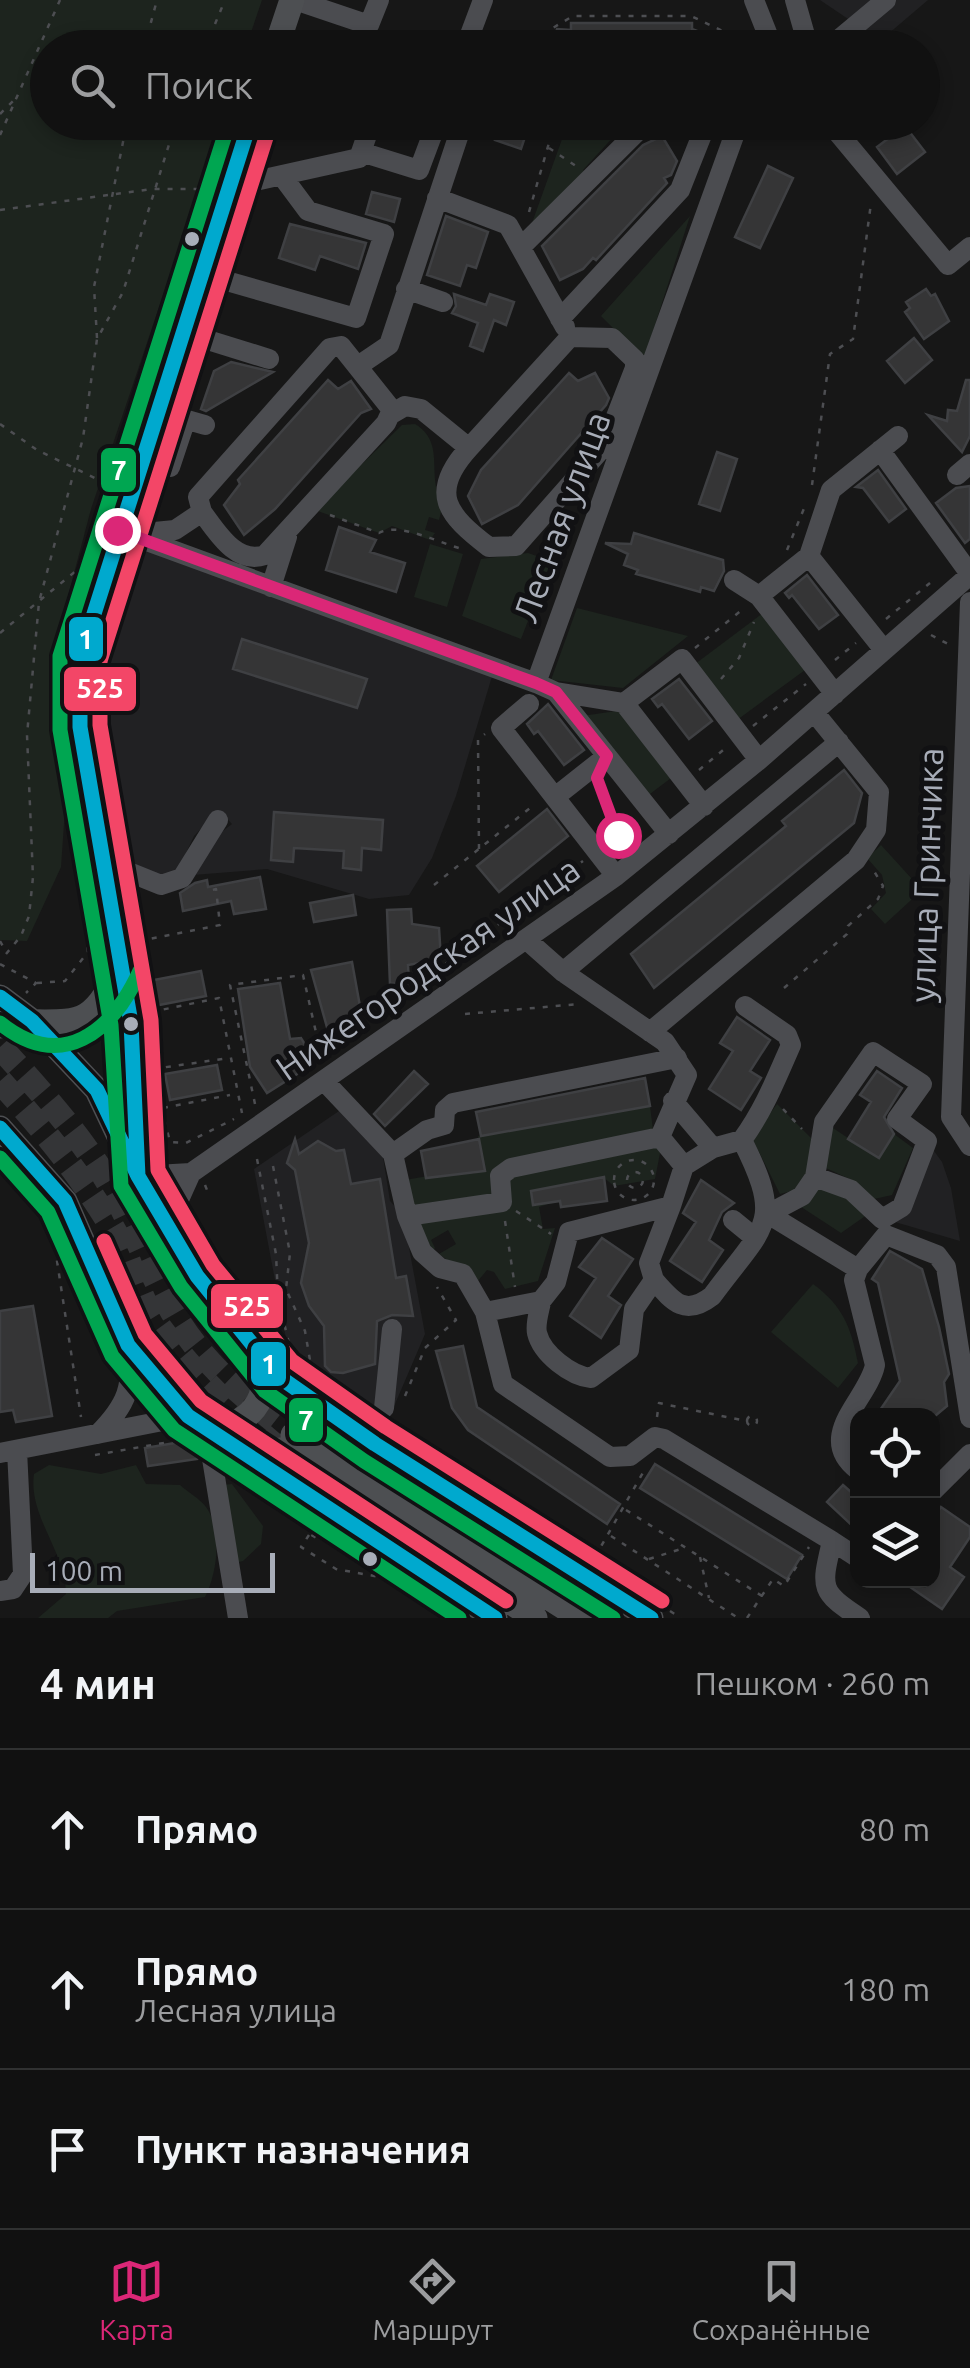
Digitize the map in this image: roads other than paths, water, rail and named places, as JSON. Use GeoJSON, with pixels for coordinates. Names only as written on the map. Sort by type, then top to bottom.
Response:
{"type":"FeatureCollection","features":[{"type":"Feature","properties":{"kind":"main road"},"geometry":{"type":"LineString","coordinates":[[283,30],[294,0]]}},
{"type":"Feature","properties":{"kind":"main road"},"geometry":{"type":"LineString","coordinates":[[138,1176],[125,953],[80,727],[80,658],[244,140]]}},
{"type":"Feature","properties":{"kind":"main road"},"geometry":{"type":"LineString","coordinates":[[11,1013],[70,1023],[92,1012],[106,1000],[125,953]]}},
{"type":"Feature","properties":{"kind":"main road"},"geometry":{"type":"LineString","coordinates":[[11,1013],[97,1090],[138,1176],[197,1276],[261,1366],[264,1384],[259,1403],[247,1418],[229,1429],[198,1422]]}},
{"type":"Feature","properties":{"kind":"main road"},"geometry":{"type":"LineString","coordinates":[[0,1128],[65,1201],[128,1345],[198,1422],[496,1618]]}},
{"type":"Feature","properties":{"kind":"main road"},"geometry":{"type":"LineString","coordinates":[[245,1340],[278,1376],[376,1444],[651,1618]]}},
{"type":"Feature","properties":{"kind":"main road"},"geometry":{"type":"LineString","coordinates":[[536,1618],[287,1442],[582,1618]]}},
{"type":"Feature","properties":{"kind":"street"},"geometry":{"type":"LineString","coordinates":[[294,0],[368,25],[378,0]]}},
{"type":"Feature","properties":{"kind":"street"},"geometry":{"type":"LineString","coordinates":[[472,30],[483,0]]}},
{"type":"Feature","properties":{"kind":"street"},"geometry":{"type":"LineString","coordinates":[[754,0],[765,30]]}},
{"type":"Feature","properties":{"kind":"street"},"geometry":{"type":"LineString","coordinates":[[795,0],[801,30]]}},
{"type":"Feature","properties":{"kind":"street"},"geometry":{"type":"LineString","coordinates":[[849,30],[886,0]]}},
{"type":"Feature","properties":{"kind":"street"},"geometry":{"type":"LineString","coordinates":[[362,23],[365,30]]}},
{"type":"Feature","properties":{"kind":"street"},"geometry":{"type":"LineString","coordinates":[[227,190],[359,158],[365,142],[419,170],[430,140]]}},
{"type":"Feature","properties":{"kind":"street"},"geometry":{"type":"LineString","coordinates":[[358,366],[389,345],[456,140]]}},
{"type":"Feature","properties":{"kind":"street"},"geometry":{"type":"LineString","coordinates":[[526,242],[628,140]]}},
{"type":"Feature","properties":{"kind":"street"},"geometry":{"type":"LineString","coordinates":[[565,328],[612,338],[642,370],[600,451],[516,546],[489,548],[455,518],[446,495],[448,474],[565,328],[680,190],[697,140]]}},
{"type":"Feature","properties":{"kind":"street","name":"Лесная улица"},"geometry":{"type":"LineString","coordinates":[[546,687],[642,370],[732,140]]}},
{"type":"Feature","properties":{"kind":"street"},"geometry":{"type":"LineString","coordinates":[[844,140],[948,266],[970,247]]}},
{"type":"Feature","properties":{"kind":"street"},"geometry":{"type":"LineString","coordinates":[[202,274],[312,294],[356,318],[384,234],[308,211],[282,176]]}},
{"type":"Feature","properties":{"kind":"street"},"geometry":{"type":"LineString","coordinates":[[437,198],[508,225],[526,242],[565,328]]}},
{"type":"Feature","properties":{"kind":"street"},"geometry":{"type":"LineString","coordinates":[[406,289],[443,302]]}},
{"type":"Feature","properties":{"kind":"street"},"geometry":{"type":"LineString","coordinates":[[182,332],[268,359]]}},
{"type":"Feature","properties":{"kind":"street"},"geometry":{"type":"LineString","coordinates":[[394,413],[340,346],[330,348],[198,497],[202,512],[224,541],[253,558],[269,552],[394,413],[405,406],[421,409],[469,448]]}},
{"type":"Feature","properties":{"kind":"street"},"geometry":{"type":"LineString","coordinates":[[156,411],[195,422],[170,467]]}},
{"type":"Feature","properties":{"kind":"street"},"geometry":{"type":"LineString","coordinates":[[759,596],[809,556],[832,490],[898,436]]}},
{"type":"Feature","properties":{"kind":"street"},"geometry":{"type":"LineString","coordinates":[[880,450],[970,575]]}},
{"type":"Feature","properties":{"kind":"street"},"geometry":{"type":"LineString","coordinates":[[122,533],[175,530],[202,512]]}},
{"type":"Feature","properties":{"kind":"street"},"geometry":{"type":"LineString","coordinates":[[271,587],[289,530]]}},
{"type":"Feature","properties":{"kind":"street"},"geometry":{"type":"LineString","coordinates":[[122,533],[546,687],[624,703],[704,806]]}},
{"type":"Feature","properties":{"kind":"street"},"geometry":{"type":"LineString","coordinates":[[809,556],[884,650]]}},
{"type":"Feature","properties":{"kind":"street","name":"Нижегородская улица"},"geometry":{"type":"LineString","coordinates":[[191,1173],[616,876],[759,760],[970,575]]}},
{"type":"Feature","properties":{"kind":"street"},"geometry":{"type":"LineString","coordinates":[[734,580],[759,596],[835,694]]}},
{"type":"Feature","properties":{"kind":"street","name":"улица Гринчика"},"geometry":{"type":"LineString","coordinates":[[970,602],[951,1117],[970,1146]]}},
{"type":"Feature","properties":{"kind":"street"},"geometry":{"type":"LineString","coordinates":[[624,703],[682,658],[759,760]]}},
{"type":"Feature","properties":{"kind":"street"},"geometry":{"type":"LineString","coordinates":[[546,687],[669,834]]}},
{"type":"Feature","properties":{"kind":"street"},"geometry":{"type":"LineString","coordinates":[[529,704],[501,728],[616,876]]}},
{"type":"Feature","properties":{"kind":"street"},"geometry":{"type":"LineString","coordinates":[[650,1032],[860,855],[876,830],[879,792],[814,712]]}},
{"type":"Feature","properties":{"kind":"street"},"geometry":{"type":"LineString","coordinates":[[564,972],[840,742]]}},
{"type":"Feature","properties":{"kind":"street"},"geometry":{"type":"LineString","coordinates":[[553,794],[607,756]]}},
{"type":"Feature","properties":{"kind":"street"},"geometry":{"type":"LineString","coordinates":[[104,862],[161,885],[182,878],[218,820]]}},
{"type":"Feature","properties":{"kind":"street"},"geometry":{"type":"LineString","coordinates":[[528,941],[564,972],[650,1032],[677,1058],[688,1075],[660,1137]]}},
{"type":"Feature","properties":{"kind":"street"},"geometry":{"type":"LineString","coordinates":[[742,1140],[766,1187],[768,1214],[712,1296],[696,1307],[674,1304],[654,1280],[649,1263],[684,1166],[713,1148],[742,1140],[769,1102],[766,1072],[791,1045],[788,1035],[745,1006]]}},
{"type":"Feature","properties":{"kind":"street"},"geometry":{"type":"LineString","coordinates":[[768,1214],[802,1196],[815,1177],[824,1122],[873,1052],[922,1084],[897,1119],[927,1141],[902,1207],[892,1217],[882,1220],[851,1190],[815,1177]]}},
{"type":"Feature","properties":{"kind":"street"},"geometry":{"type":"LineString","coordinates":[[393,1154],[428,1130],[444,1125],[445,1110],[453,1103],[677,1058]]}},
{"type":"Feature","properties":{"kind":"street"},"geometry":{"type":"LineString","coordinates":[[325,1082],[393,1154],[416,1245],[440,1268],[463,1274],[485,1312],[507,1390],[610,1457],[630,1456],[655,1437],[664,1439],[850,1553]]}},
{"type":"Feature","properties":{"kind":"street"},"geometry":{"type":"LineString","coordinates":[[674,1101],[713,1148]]}},
{"type":"Feature","properties":{"kind":"street"},"geometry":{"type":"LineString","coordinates":[[660,1137],[684,1166]]}},
{"type":"Feature","properties":{"kind":"street"},"geometry":{"type":"LineString","coordinates":[[407,1216],[502,1202],[500,1176],[510,1168],[660,1137]]}},
{"type":"Feature","properties":{"kind":"street"},"geometry":{"type":"LineString","coordinates":[[138,1176],[191,1173],[174,1232]]}},
{"type":"Feature","properties":{"kind":"street"},"geometry":{"type":"LineString","coordinates":[[654,1280],[625,1312],[630,1350],[586,1378],[551,1356],[540,1341],[536,1330],[540,1302],[556,1282],[569,1232],[670,1206]]}},
{"type":"Feature","properties":{"kind":"street"},"geometry":{"type":"LineString","coordinates":[[768,1214],[858,1269]]}},
{"type":"Feature","properties":{"kind":"street"},"geometry":{"type":"LineString","coordinates":[[733,1220],[755,1238]]}},
{"type":"Feature","properties":{"kind":"street"},"geometry":{"type":"LineString","coordinates":[[852,1408],[876,1364],[856,1291],[858,1269],[886,1234],[937,1255],[946,1266],[970,1418]]}},
{"type":"Feature","properties":{"kind":"street"},"geometry":{"type":"LineString","coordinates":[[485,1312],[540,1302]]}},
{"type":"Feature","properties":{"kind":"street"},"geometry":{"type":"LineString","coordinates":[[392,1329],[393,1405]]}},
{"type":"Feature","properties":{"kind":"street"},"geometry":{"type":"LineString","coordinates":[[90,1432],[124,1408],[133,1377],[128,1345]]}},
{"type":"Feature","properties":{"kind":"street"},"geometry":{"type":"LineString","coordinates":[[850,1411],[842,1426],[844,1455],[850,1461]]}},
{"type":"Feature","properties":{"kind":"street"},"geometry":{"type":"LineString","coordinates":[[0,1592],[13,1589],[23,1574],[8,1452],[90,1432],[198,1422],[212,1464],[238,1618]]}},
{"type":"Feature","properties":{"kind":"street"},"geometry":{"type":"LineString","coordinates":[[940,1484],[970,1454]]}},
{"type":"Feature","properties":{"kind":"street"},"geometry":{"type":"LineString","coordinates":[[825,1537],[824,1588],[829,1598],[860,1618]]}},
{"type":"Feature","properties":{"kind":"tunnel"},"geometry":{"type":"LineString","coordinates":[[0,1047],[98,1166],[171,1309],[196,1346],[241,1393],[293,1435]]}},
{"type":"Feature","properties":{"kind":"tunnel"},"geometry":{"type":"LineString","coordinates":[[0,1081],[90,1193],[122,1245],[150,1314],[170,1342],[214,1391],[280,1450]]}}]}
